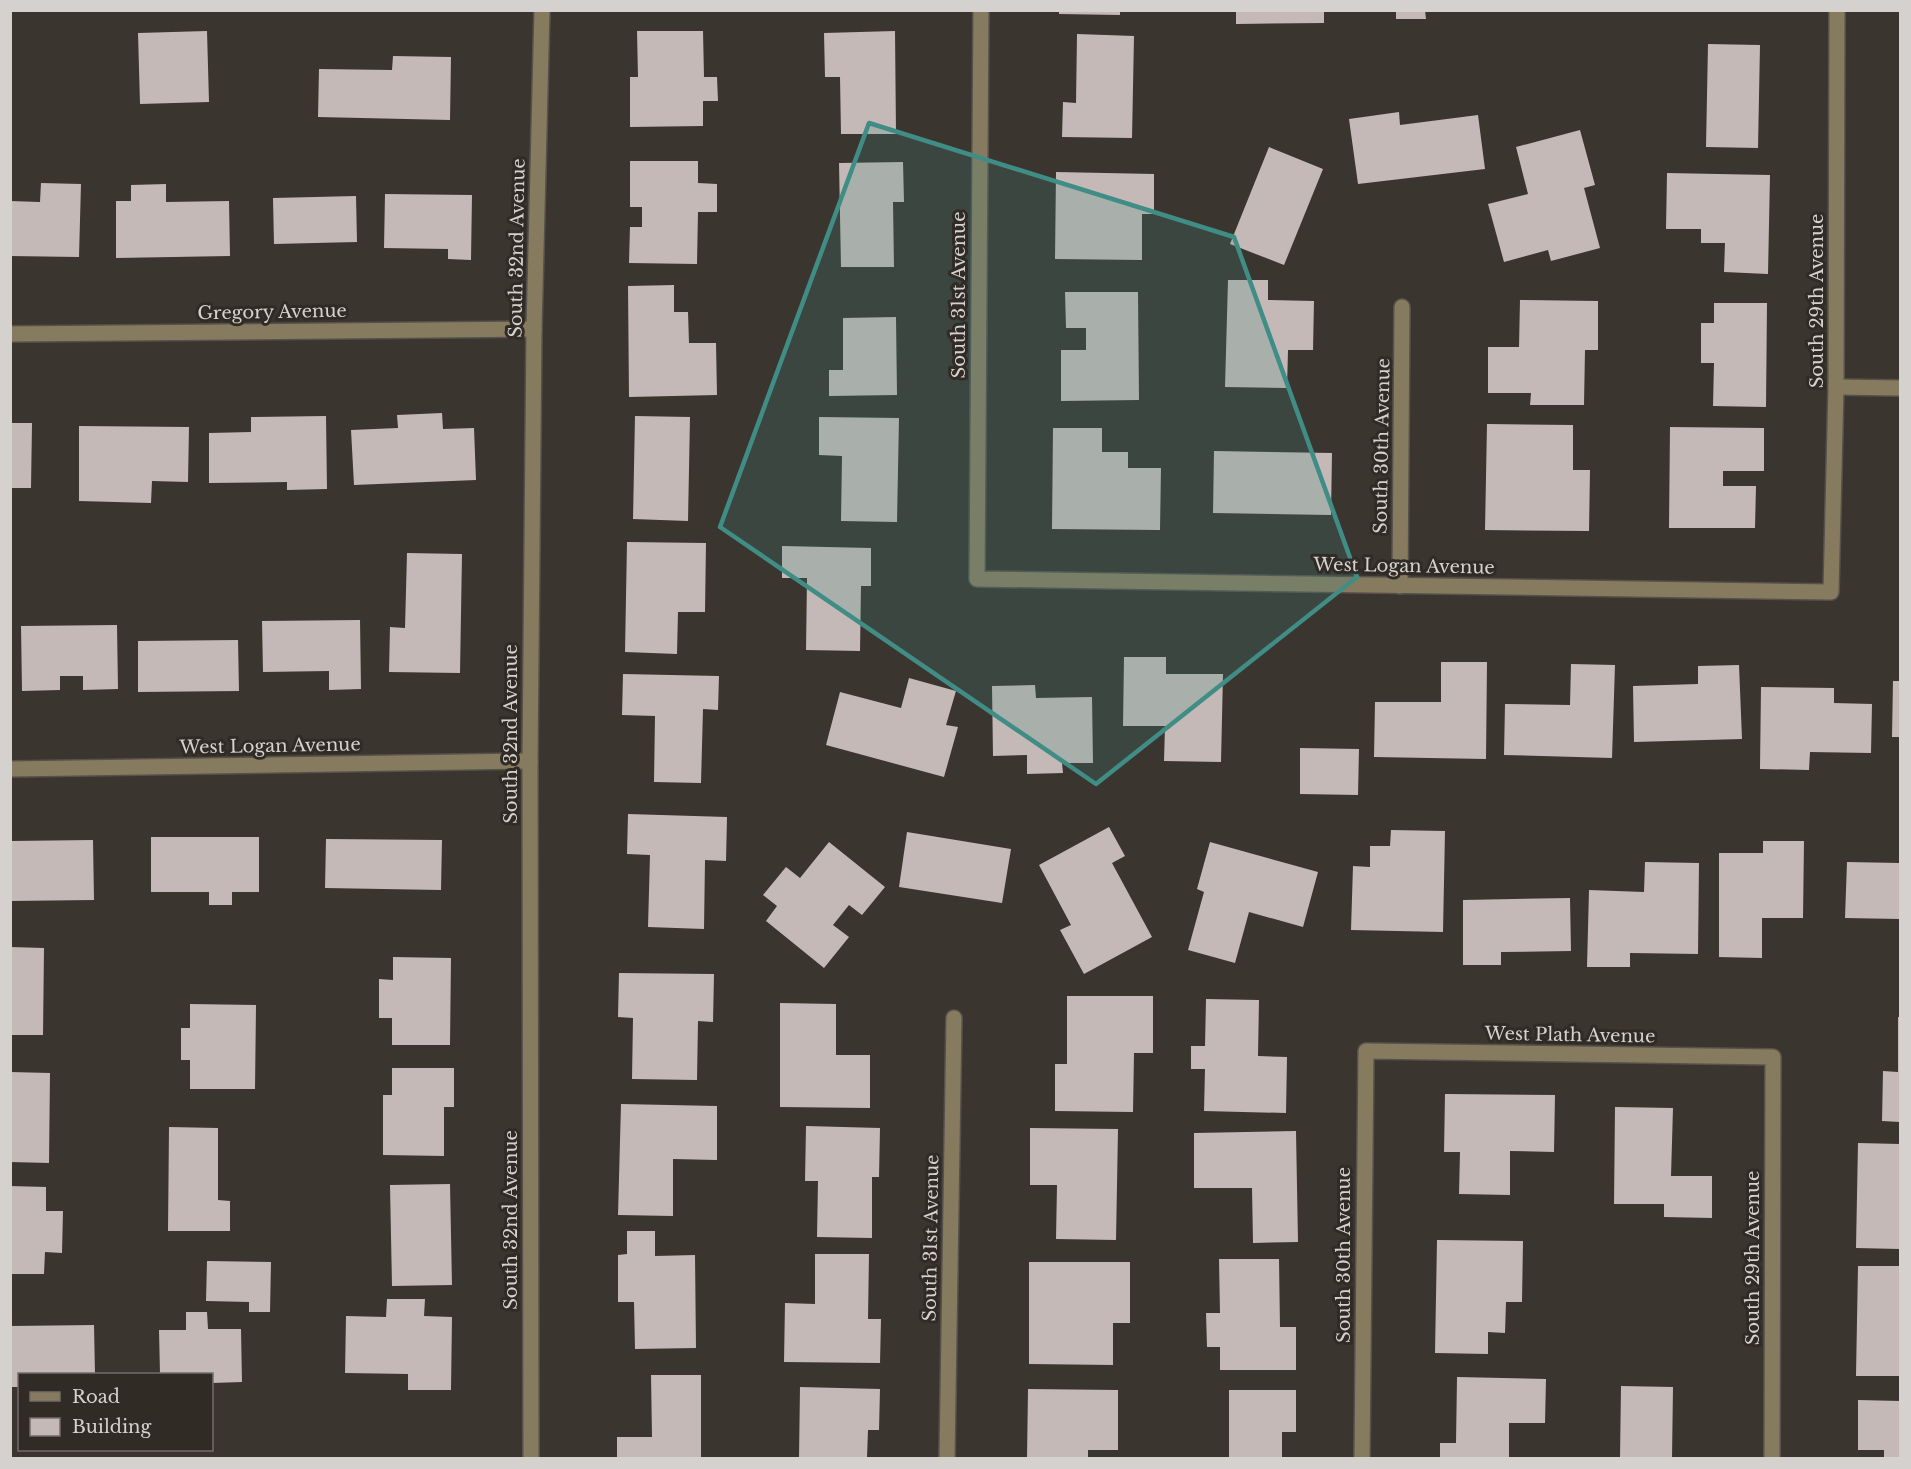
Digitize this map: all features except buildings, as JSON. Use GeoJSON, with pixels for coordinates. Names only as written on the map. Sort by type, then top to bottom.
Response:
{"type":"FeatureCollection","features":[{"type":"Feature","properties":{"kind":"street","name":"South 32nd Avenue"},"geometry":{"type":"LineString","coordinates":[[531,1458],[530,761],[534,329],[542,10]]}},
{"type":"Feature","properties":{"kind":"street","name":"South 31st Avenue"},"geometry":{"type":"LineString","coordinates":[[976,579],[981,10]]}},
{"type":"Feature","properties":{"kind":"street","name":"South 29th Avenue"},"geometry":{"type":"LineString","coordinates":[[1831,592],[1836,387],[1837,10]]}},
{"type":"Feature","properties":{"kind":"street","name":"South 30th Avenue"},"geometry":{"type":"LineString","coordinates":[[1400,586],[1402,307]]}},
{"type":"Feature","properties":{"kind":"street","name":"Gregory Avenue"},"geometry":{"type":"LineString","coordinates":[[10,334],[534,329]]}},
{"type":"Feature","properties":{"kind":"street"},"geometry":{"type":"LineString","coordinates":[[1836,387],[1900,387]]}},
{"type":"Feature","properties":{"kind":"street","name":"West Logan Avenue"},"geometry":{"type":"LineString","coordinates":[[976,579],[1831,592]]}},
{"type":"Feature","properties":{"kind":"street","name":"West Logan Avenue"},"geometry":{"type":"LineString","coordinates":[[10,769],[530,761]]}},
{"type":"Feature","properties":{"kind":"street","name":"South 31st Avenue"},"geometry":{"type":"LineString","coordinates":[[948,1458],[954,1018]]}},
{"type":"Feature","properties":{"kind":"street","name":"South 30th Avenue"},"geometry":{"type":"LineString","coordinates":[[1362,1458],[1366,1051]]}},
{"type":"Feature","properties":{"kind":"street","name":"West Plath Avenue"},"geometry":{"type":"LineString","coordinates":[[1366,1051],[1773,1057]]}},
{"type":"Feature","properties":{"kind":"street","name":"South 29th Avenue"},"geometry":{"type":"LineString","coordinates":[[1772,1458],[1773,1057]]}},
{"type":"Feature","properties":{"kind":"highlighted area"},"geometry":{"type":"Polygon","coordinates":[[[869,123],[1234,237],[1357,577],[1096,784],[720,527],[869,123]]]}}]}
